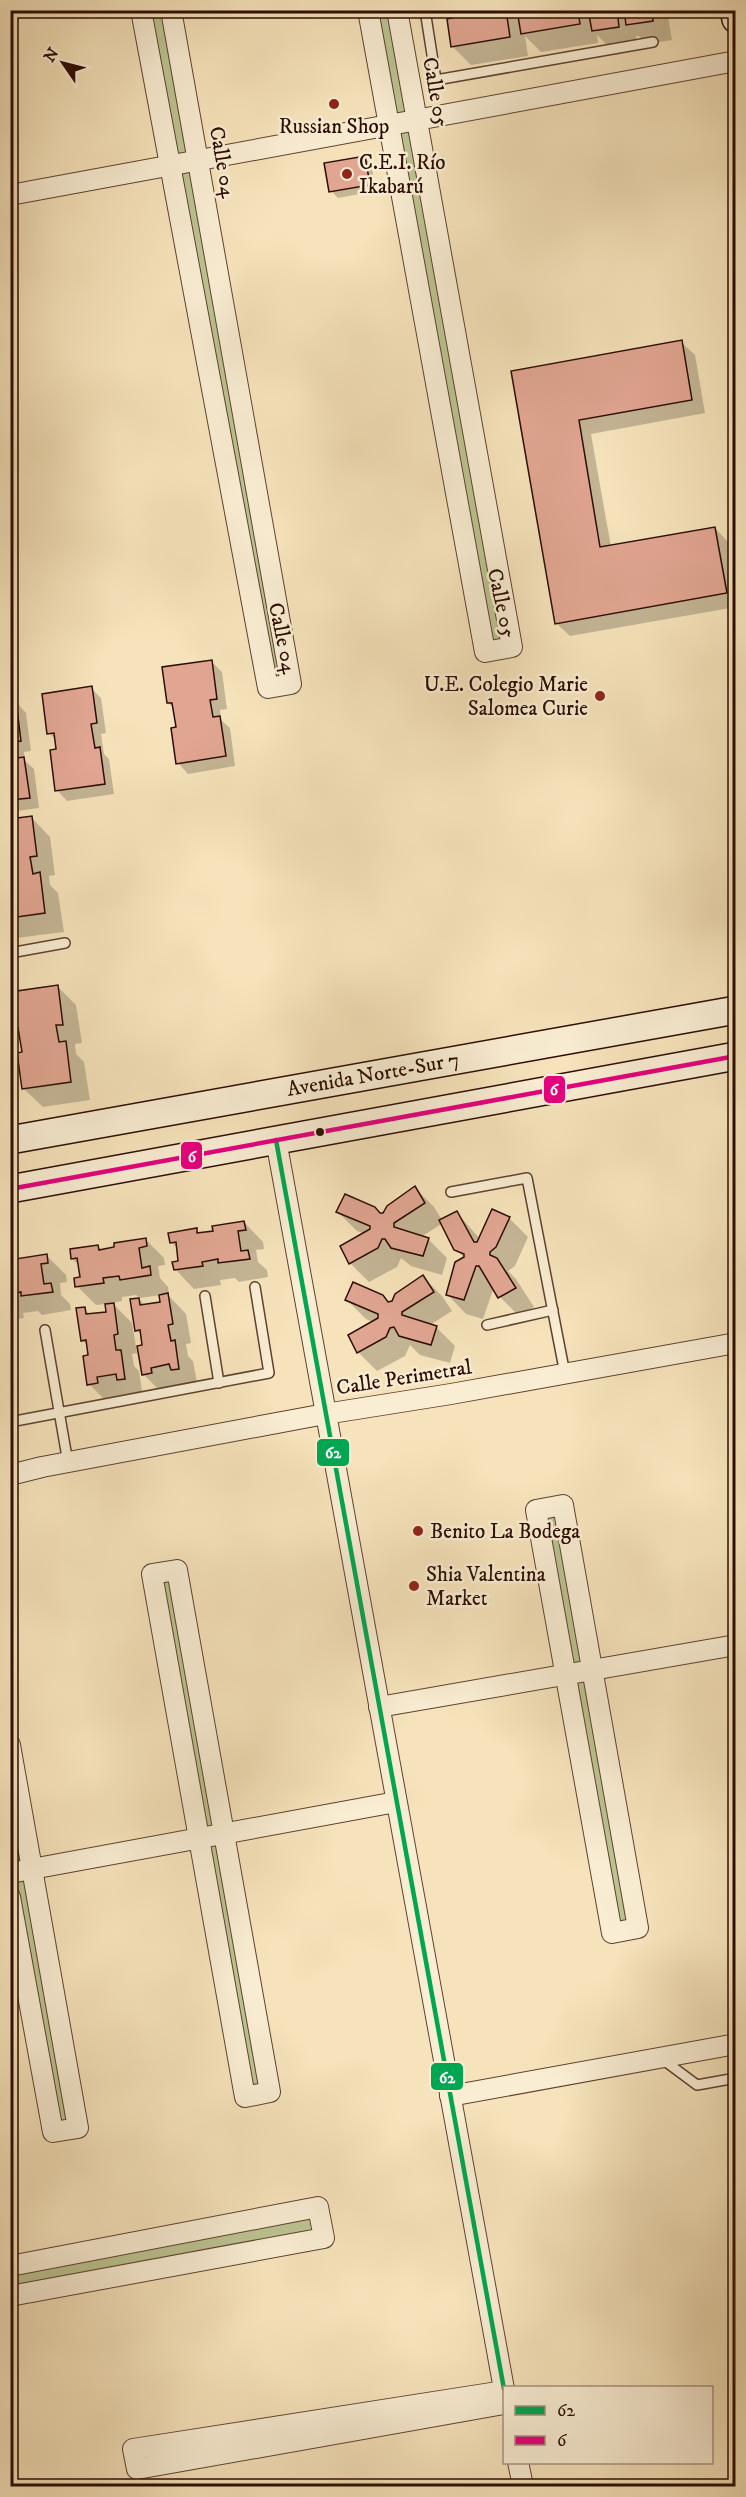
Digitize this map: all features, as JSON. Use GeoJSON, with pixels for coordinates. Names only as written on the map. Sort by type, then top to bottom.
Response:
{"type":"FeatureCollection","features":[{"type":"Feature","properties":{"kind":"main road"},"geometry":{"type":"LineString","coordinates":[[734,10],[735,19]]}},
{"type":"Feature","properties":{"kind":"main road","name":"Avenida Norte-Sur 7"},"geometry":{"type":"LineString","coordinates":[[10,1140],[735,1010]]}},
{"type":"Feature","properties":{"kind":"main road"},"geometry":{"type":"LineString","coordinates":[[10,1188],[735,1056]]}},
{"type":"Feature","properties":{"kind":"street","name":"Calle 04"},"geometry":{"type":"LineString","coordinates":[[146,11],[169,166],[268,688],[291,684],[171,10]]}},
{"type":"Feature","properties":{"kind":"street","name":"Calle 05"},"geometry":{"type":"LineString","coordinates":[[368,10],[485,652],[512,647],[397,10]]}},
{"type":"Feature","properties":{"kind":"street"},"geometry":{"type":"LineString","coordinates":[[10,195],[735,61]]}},
{"type":"Feature","properties":{"kind":"street"},"geometry":{"type":"LineString","coordinates":[[276,1140],[503,2386]]}},
{"type":"Feature","properties":{"kind":"street","name":"Calle Perimetral"},"geometry":{"type":"LineString","coordinates":[[10,1476],[325,1414],[735,1343]]}},
{"type":"Feature","properties":{"kind":"street"},"geometry":{"type":"LineString","coordinates":[[563,1505],[592,1670],[638,1928],[612,1933],[536,1510],[563,1505]]}},
{"type":"Feature","properties":{"kind":"street"},"geometry":{"type":"LineString","coordinates":[[177,1570],[270,2092],[245,2097],[198,1838],[152,1574],[177,1570]]}},
{"type":"Feature","properties":{"kind":"street"},"geometry":{"type":"LineString","coordinates":[[378,1707],[735,1645]]}},
{"type":"Feature","properties":{"kind":"street"},"geometry":{"type":"LineString","coordinates":[[10,1745],[78,2128],[52,2132],[10,1898]]}},
{"type":"Feature","properties":{"kind":"street"},"geometry":{"type":"LineString","coordinates":[[10,1873],[396,1802]]}},
{"type":"Feature","properties":{"kind":"street"},"geometry":{"type":"LineString","coordinates":[[450,2096],[735,2044]]}},
{"type":"Feature","properties":{"kind":"street"},"geometry":{"type":"LineString","coordinates":[[10,2266],[318,2207],[324,2238],[10,2296]]}},
{"type":"Feature","properties":{"kind":"street"},"geometry":{"type":"LineString","coordinates":[[118,2245],[122,2276]]}},
{"type":"Feature","properties":{"kind":"street"},"geometry":{"type":"LineString","coordinates":[[503,2390],[234,2443],[503,2404]]}},
{"type":"Feature","properties":{"kind":"street"},"geometry":{"type":"LineString","coordinates":[[518,2464],[523,2487]]}},
{"type":"Feature","properties":{"kind":"lane"},"geometry":{"type":"LineString","coordinates":[[425,10],[436,80],[653,42]]}},
{"type":"Feature","properties":{"kind":"lane"},"geometry":{"type":"LineString","coordinates":[[10,953],[65,943]]}},
{"type":"Feature","properties":{"kind":"lane"},"geometry":{"type":"LineString","coordinates":[[451,1191],[527,1178],[566,1374]]}},
{"type":"Feature","properties":{"kind":"lane"},"geometry":{"type":"LineString","coordinates":[[10,1422],[269,1373],[255,1287]]}},
{"type":"Feature","properties":{"kind":"lane"},"geometry":{"type":"LineString","coordinates":[[205,1296],[219,1383]]}},
{"type":"Feature","properties":{"kind":"lane"},"geometry":{"type":"LineString","coordinates":[[487,1325],[553,1310]]}},
{"type":"Feature","properties":{"kind":"lane"},"geometry":{"type":"LineString","coordinates":[[45,1330],[68,1463]]}},
{"type":"Feature","properties":{"kind":"lane"},"geometry":{"type":"LineString","coordinates":[[660,2058],[697,2085],[735,2078]]}},
{"type":"Feature","properties":{"kind":"green space"},"geometry":{"type":"Polygon","coordinates":[[[141,11],[171,11],[291,684],[268,688],[141,11]]]}},
{"type":"Feature","properties":{"kind":"green space"},"geometry":{"type":"Polygon","coordinates":[[[368,11],[397,11],[511,647],[485,652],[368,11]]]}},
{"type":"Feature","properties":{"kind":"green space"},"geometry":{"type":"Polygon","coordinates":[[[563,1505],[638,1928],[612,1933],[536,1510],[563,1505]]]}},
{"type":"Feature","properties":{"kind":"green space"},"geometry":{"type":"Polygon","coordinates":[[[177,1570],[270,2092],[245,2097],[152,1574],[177,1570]]]}},
{"type":"Feature","properties":{"kind":"green space"},"geometry":{"type":"Polygon","coordinates":[[[10,1745],[78,2128],[53,2132],[11,1897],[10,1745]]]}},
{"type":"Feature","properties":{"kind":"green space"},"geometry":{"type":"Polygon","coordinates":[[[318,2207],[324,2238],[11,2296],[11,2266],[318,2207]]]}},
{"type":"Feature","properties":{"kind":"building"},"geometry":{"type":"Polygon","coordinates":[[[445,10],[506,10],[510,37],[451,47],[447,19],[456,17],[455,11],[445,10]]]}},
{"type":"Feature","properties":{"kind":"building"},"geometry":{"type":"Polygon","coordinates":[[[517,10],[578,10],[580,24],[521,34],[517,10]]]}},
{"type":"Feature","properties":{"kind":"building"},"geometry":{"type":"Polygon","coordinates":[[[588,10],[652,10],[653,21],[626,25],[625,17],[618,18],[619,27],[592,31],[588,10]]]}},
{"type":"Feature","properties":{"kind":"building","name":"C.E.I. Río Ikabarú"},"geometry":{"type":"Polygon","coordinates":[[[365,156],[370,185],[329,192],[324,163],[365,156]]]}},
{"type":"Feature","properties":{"kind":"building"},"geometry":{"type":"Polygon","coordinates":[[[682,340],[692,400],[579,420],[600,547],[715,527],[727,593],[555,624],[511,371],[682,340]]]}},
{"type":"Feature","properties":{"kind":"building"},"geometry":{"type":"Polygon","coordinates":[[[212,660],[217,699],[210,700],[213,717],[220,716],[226,756],[176,764],[171,728],[176,727],[172,703],[167,703],[162,667],[212,660]]]}},
{"type":"Feature","properties":{"kind":"building"},"geometry":{"type":"Polygon","coordinates":[[[92,686],[97,723],[91,724],[95,748],[100,747],[105,784],[55,791],[50,750],[56,749],[54,733],[47,734],[42,694],[92,686]]]}},
{"type":"Feature","properties":{"kind":"building"},"geometry":{"type":"Polygon","coordinates":[[[16,701],[21,741],[14,742],[17,758],[24,757],[30,798],[10,800],[10,702],[16,701]]]}},
{"type":"Feature","properties":{"kind":"building"},"geometry":{"type":"Polygon","coordinates":[[[32,816],[37,856],[30,857],[33,874],[40,872],[45,913],[10,918],[10,819],[32,816]]]}},
{"type":"Feature","properties":{"kind":"building"},"geometry":{"type":"Polygon","coordinates":[[[58,985],[63,1025],[56,1025],[59,1042],[66,1041],[71,1082],[22,1089],[17,1053],[22,1052],[18,1028],[13,1029],[10,992],[58,985]]]}},
{"type":"Feature","properties":{"kind":"building"},"geometry":{"type":"Polygon","coordinates":[[[415,1186],[425,1203],[394,1223],[394,1227],[429,1238],[423,1256],[391,1248],[385,1239],[382,1239],[378,1248],[349,1264],[340,1246],[370,1229],[370,1226],[336,1212],[345,1194],[383,1213],[387,1206],[415,1186]]]}},
{"type":"Feature","properties":{"kind":"building"},"geometry":{"type":"Polygon","coordinates":[[[492,1209],[510,1217],[490,1255],[497,1258],[516,1288],[498,1298],[479,1266],[476,1266],[464,1300],[446,1295],[455,1262],[464,1257],[464,1254],[454,1250],[439,1220],[457,1211],[474,1242],[477,1242],[492,1209]]]}},
{"type":"Feature","properties":{"kind":"building"},"geometry":{"type":"Polygon","coordinates":[[[244,1221],[246,1230],[238,1231],[241,1251],[248,1250],[250,1259],[218,1263],[218,1259],[202,1262],[203,1266],[174,1270],[172,1262],[178,1261],[176,1242],[170,1243],[168,1233],[197,1228],[197,1233],[213,1231],[212,1226],[244,1221]]]}},
{"type":"Feature","properties":{"kind":"building"},"geometry":{"type":"Polygon","coordinates":[[[146,1238],[147,1246],[139,1248],[142,1268],[150,1266],[151,1275],[120,1280],[119,1276],[103,1278],[104,1283],[75,1287],[74,1278],[80,1277],[77,1258],[71,1259],[70,1249],[98,1245],[99,1250],[114,1247],[114,1243],[146,1238]]]}},
{"type":"Feature","properties":{"kind":"building"},"geometry":{"type":"Polygon","coordinates":[[[47,1254],[48,1263],[41,1264],[44,1284],[51,1283],[53,1292],[21,1296],[21,1292],[10,1294],[10,1265],[16,1264],[15,1259],[47,1254]]]}},
{"type":"Feature","properties":{"kind":"building"},"geometry":{"type":"Polygon","coordinates":[[[423,1275],[434,1292],[402,1312],[402,1315],[437,1326],[431,1345],[399,1336],[394,1327],[390,1328],[386,1337],[357,1353],[348,1335],[378,1318],[378,1314],[345,1300],[353,1282],[383,1295],[388,1302],[392,1301],[395,1294],[423,1275]]]}},
{"type":"Feature","properties":{"kind":"building"},"geometry":{"type":"Polygon","coordinates":[[[168,1293],[173,1324],[168,1325],[171,1341],[175,1340],[179,1369],[171,1370],[169,1364],[151,1368],[152,1373],[142,1375],[137,1346],[142,1345],[140,1330],[135,1331],[130,1299],[139,1298],[140,1305],[160,1302],[159,1295],[168,1293]]]}},
{"type":"Feature","properties":{"kind":"building"},"geometry":{"type":"Polygon","coordinates":[[[114,1303],[118,1334],[114,1335],[116,1350],[121,1350],[125,1379],[117,1380],[116,1374],[97,1377],[98,1383],[87,1385],[83,1356],[88,1355],[86,1340],[81,1341],[76,1308],[85,1307],[86,1314],[106,1312],[105,1304],[114,1303]]]}},
{"type":"Feature","properties":{"kind":"transit line","name":"6"},"geometry":{"type":"LineString","coordinates":[[10,1189],[736,1056]]}},
{"type":"Feature","properties":{"kind":"transit line","name":"62"},"geometry":{"type":"LineString","coordinates":[[276,1140],[503,2386]]}},
{"type":"Feature","properties":{"kind":"place","name":"Russian Shop"},"geometry":{"type":"Point","coordinates":[334,104]}},
{"type":"Feature","properties":{"kind":"place","name":"C.E.I. Río Ikabarú"},"geometry":{"type":"Point","coordinates":[347,174]}},
{"type":"Feature","properties":{"kind":"place","name":"U.E. Colegio Marie Salomea Curie"},"geometry":{"type":"Point","coordinates":[600,696]}},
{"type":"Feature","properties":{"kind":"place","name":"Benito La Bodega"},"geometry":{"type":"Point","coordinates":[418,1531]}},
{"type":"Feature","properties":{"kind":"place","name":"Shia Valentina Market"},"geometry":{"type":"Point","coordinates":[414,1586]}}]}
